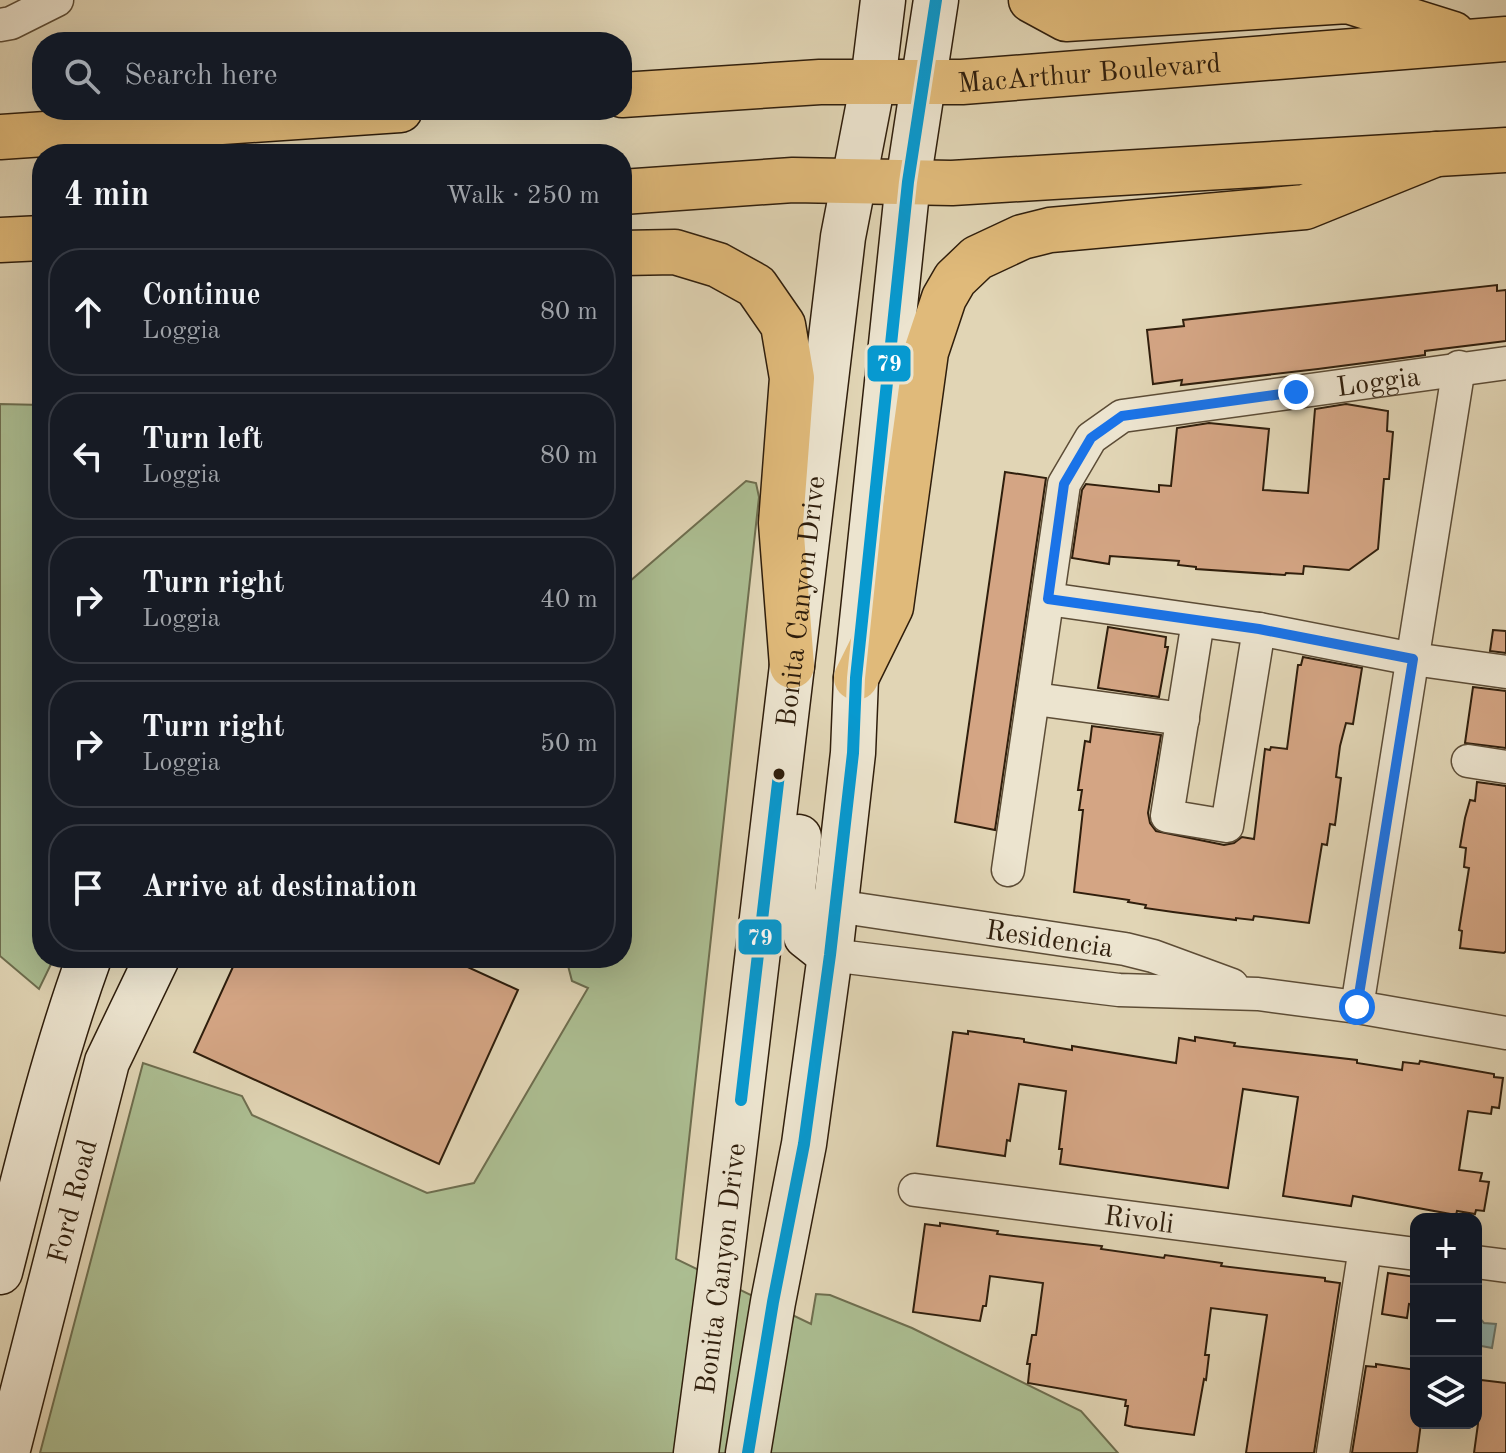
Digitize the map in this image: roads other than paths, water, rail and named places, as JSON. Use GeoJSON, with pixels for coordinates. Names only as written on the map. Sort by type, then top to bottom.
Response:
{"type":"FeatureCollection","features":[{"type":"Feature","properties":{"kind":"main road"},"geometry":{"type":"LineString","coordinates":[[854,180],[873,82],[883,0]]}},
{"type":"Feature","properties":{"kind":"main road"},"geometry":{"type":"LineString","coordinates":[[924,83],[936,0]]}},
{"type":"Feature","properties":{"kind":"main road"},"geometry":{"type":"LineString","coordinates":[[1031,0],[1066,19],[1348,1],[1490,40]]}},
{"type":"Feature","properties":{"kind":"main road","name":"MacArthur Boulevard"},"geometry":{"type":"LineString","coordinates":[[632,94],[820,82],[975,82],[1490,40]]}},
{"type":"Feature","properties":{"kind":"main road","name":"Bonita Canyon Drive"},"geometry":{"type":"LineString","coordinates":[[748,1453],[804,1144],[830,955],[853,753],[856,678],[908,182],[924,83]]}},
{"type":"Feature","properties":{"kind":"main road"},"geometry":{"type":"LineString","coordinates":[[0,137],[252,120]]}},
{"type":"Feature","properties":{"kind":"main road"},"geometry":{"type":"LineString","coordinates":[[632,191],[793,180],[952,183],[1506,150]]}},
{"type":"Feature","properties":{"kind":"main road"},"geometry":{"type":"LineString","coordinates":[[856,678],[891,607],[926,352],[944,298],[965,268],[994,249],[1050,230],[1305,207],[1436,154]]}},
{"type":"Feature","properties":{"kind":"main road","name":"Bonita Canyon Drive"},"geometry":{"type":"LineString","coordinates":[[696,1453],[843,237],[854,180]]}},
{"type":"Feature","properties":{"kind":"main road"},"geometry":{"type":"LineString","coordinates":[[632,253],[675,252],[718,265],[756,286],[783,325],[792,378],[781,523],[790,679],[810,735],[793,890],[806,936],[830,955]]}},
{"type":"Feature","properties":{"kind":"main road","name":"Ford Road"},"geometry":{"type":"LineString","coordinates":[[0,1272],[49,1085],[85,968]]}},
{"type":"Feature","properties":{"kind":"main road","name":"Ford Road"},"geometry":{"type":"LineString","coordinates":[[7,1453],[107,1062],[152,968]]}},
{"type":"Feature","properties":{"kind":"street"},"geometry":{"type":"LineString","coordinates":[[0,25],[11,23],[57,0]]}},
{"type":"Feature","properties":{"kind":"street","name":"Loggia"},"geometry":{"type":"LineString","coordinates":[[1008,870],[1064,484],[1091,438],[1122,416],[1459,367],[1506,363]]}},
{"type":"Feature","properties":{"kind":"street","name":"Loggia"},"geometry":{"type":"LineString","coordinates":[[1357,1007],[1459,367]]}},
{"type":"Feature","properties":{"kind":"street"},"geometry":{"type":"LineString","coordinates":[[1048,599],[1259,629],[1413,659],[1506,672]]}},
{"type":"Feature","properties":{"kind":"street"},"geometry":{"type":"LineString","coordinates":[[1198,621],[1167,816],[1227,826],[1259,629]]}},
{"type":"Feature","properties":{"kind":"street"},"geometry":{"type":"LineString","coordinates":[[1035,699],[1183,719]]}},
{"type":"Feature","properties":{"kind":"street"},"geometry":{"type":"LineString","coordinates":[[1468,761],[1506,767]]}},
{"type":"Feature","properties":{"kind":"street","name":"Residencia"},"geometry":{"type":"LineString","coordinates":[[836,906],[1125,949],[1258,994]]}},
{"type":"Feature","properties":{"kind":"street","name":"Residencia"},"geometry":{"type":"LineString","coordinates":[[830,955],[1119,990],[1258,994],[1357,1007],[1506,1033]]}},
{"type":"Feature","properties":{"kind":"street","name":"Rivoli"},"geometry":{"type":"LineString","coordinates":[[915,1190],[1410,1253]]}},
{"type":"Feature","properties":{"kind":"street"},"geometry":{"type":"LineString","coordinates":[[1333,1453],[1365,1248]]}},
{"type":"Feature","properties":{"kind":"street"},"geometry":{"type":"LineString","coordinates":[[1482,1263],[1506,1266]]}},
{"type":"Feature","properties":{"kind":"water"},"geometry":{"type":"Polygon","coordinates":[[[1482,1320],[1496,1324],[1492,1348],[1482,1346],[1482,1320]]]}}]}
